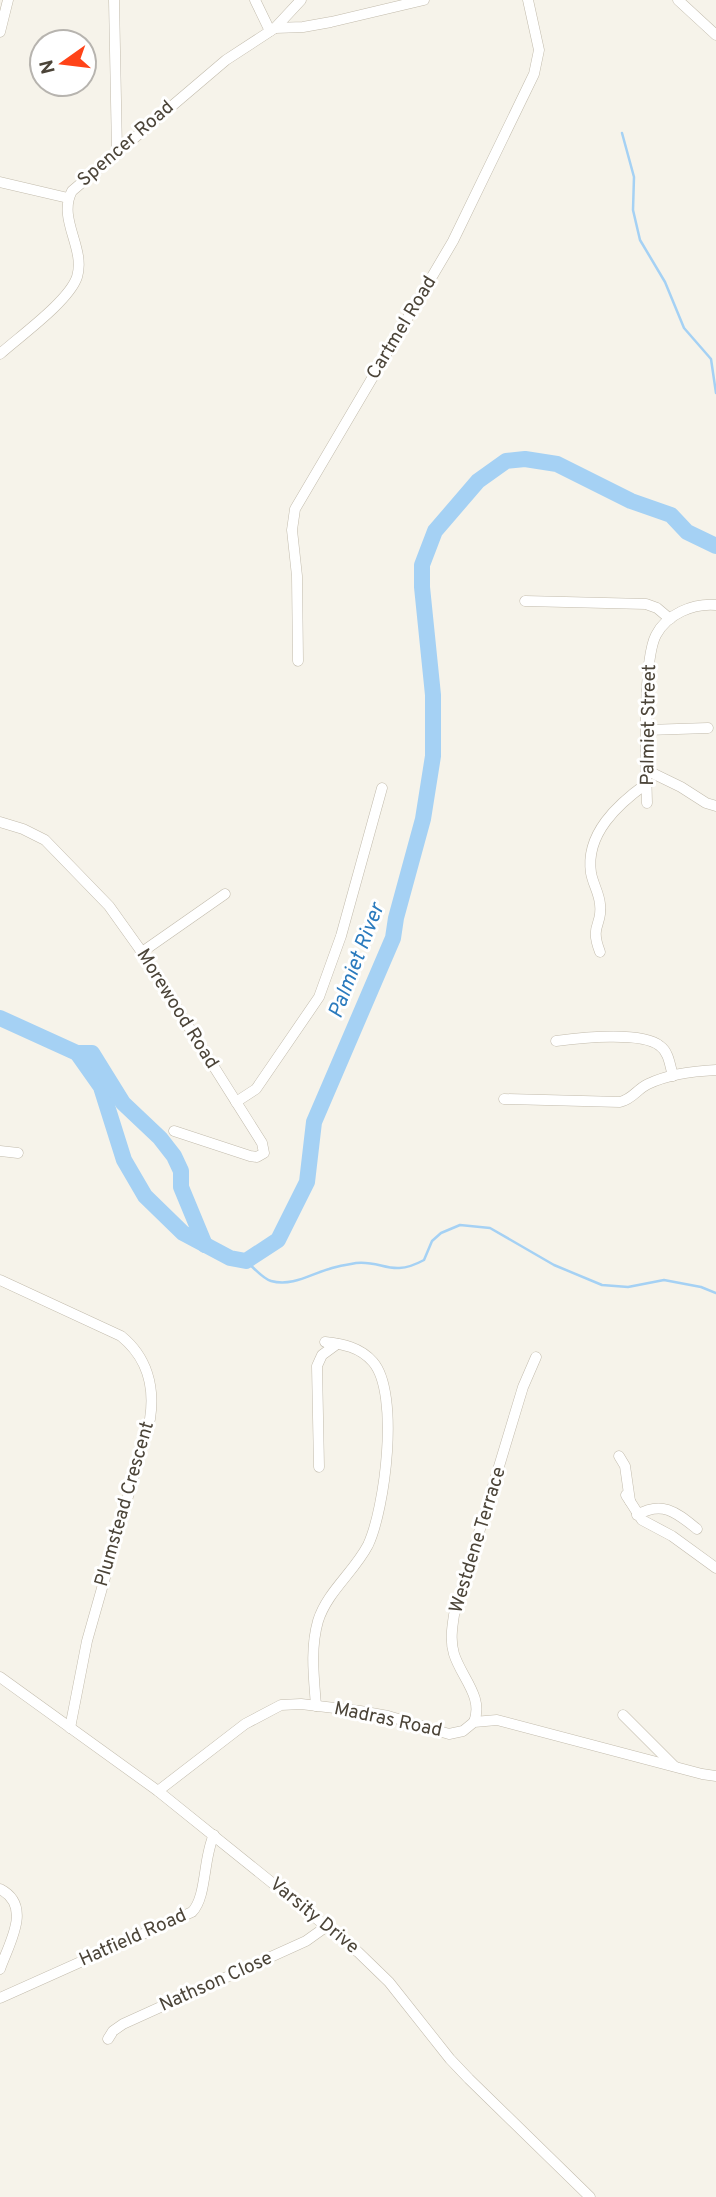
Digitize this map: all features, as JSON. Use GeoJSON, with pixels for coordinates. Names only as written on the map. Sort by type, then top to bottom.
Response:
{"type":"FeatureCollection","features":[{"type":"Feature","properties":{"kind":"street"},"geometry":{"type":"LineString","coordinates":[[0,32],[8,0]]}},
{"type":"Feature","properties":{"kind":"street"},"geometry":{"type":"LineString","coordinates":[[114,0],[117,151]]}},
{"type":"Feature","properties":{"kind":"street"},"geometry":{"type":"LineString","coordinates":[[255,0],[272,30],[331,22],[424,0]]}},
{"type":"Feature","properties":{"kind":"street","name":"Spencer Road"},"geometry":{"type":"LineString","coordinates":[[0,354],[64,298],[77,277],[79,261],[68,217],[68,198],[77,186],[226,60],[272,30],[301,0]]}},
{"type":"Feature","properties":{"kind":"street","name":"Cartmel Road"},"geometry":{"type":"LineString","coordinates":[[298,661],[297,576],[292,530],[295,509],[453,242],[534,74],[539,50],[528,0]]}},
{"type":"Feature","properties":{"kind":"street"},"geometry":{"type":"LineString","coordinates":[[678,0],[716,35]]}},
{"type":"Feature","properties":{"kind":"street"},"geometry":{"type":"LineString","coordinates":[[0,182],[68,198]]}},
{"type":"Feature","properties":{"kind":"street"},"geometry":{"type":"LineString","coordinates":[[525,601],[646,604],[657,608],[670,619],[682,610],[716,605]]}},
{"type":"Feature","properties":{"kind":"street","name":"Palmiet Street"},"geometry":{"type":"LineString","coordinates":[[647,803],[650,654],[654,638],[670,619]]}},
{"type":"Feature","properties":{"kind":"street"},"geometry":{"type":"LineString","coordinates":[[647,730],[708,728]]}},
{"type":"Feature","properties":{"kind":"street"},"geometry":{"type":"LineString","coordinates":[[646,770],[716,806]]}},
{"type":"Feature","properties":{"kind":"street"},"geometry":{"type":"LineString","coordinates":[[600,952],[594,932],[600,910],[591,873],[591,852],[611,815],[620,804],[646,784]]}},
{"type":"Feature","properties":{"kind":"street"},"geometry":{"type":"LineString","coordinates":[[236,1102],[256,1089],[319,998],[355,890],[382,789]]}},
{"type":"Feature","properties":{"kind":"street","name":"Morewood Road"},"geometry":{"type":"LineString","coordinates":[[0,822],[35,834],[54,847],[108,906],[142,952],[261,1143],[264,1153],[261,1156],[250,1156],[174,1131]]}},
{"type":"Feature","properties":{"kind":"street"},"geometry":{"type":"LineString","coordinates":[[142,952],[225,894]]}},
{"type":"Feature","properties":{"kind":"street"},"geometry":{"type":"LineString","coordinates":[[556,1041],[604,1036],[657,1043],[667,1054],[673,1076]]}},
{"type":"Feature","properties":{"kind":"street"},"geometry":{"type":"LineString","coordinates":[[504,1099],[620,1102],[629,1099],[646,1084],[673,1076],[716,1070]]}},
{"type":"Feature","properties":{"kind":"street"},"geometry":{"type":"LineString","coordinates":[[0,1151],[18,1153]]}},
{"type":"Feature","properties":{"kind":"street","name":"Plumstead Crescent"},"geometry":{"type":"LineString","coordinates":[[0,1280],[121,1336],[131,1344],[146,1369],[152,1396],[150,1419],[88,1641],[70,1728]]}},
{"type":"Feature","properties":{"kind":"street"},"geometry":{"type":"LineString","coordinates":[[316,1706],[313,1665],[319,1619],[330,1598],[369,1544],[383,1498],[387,1407],[383,1379],[375,1364],[351,1346],[325,1342]]}},
{"type":"Feature","properties":{"kind":"street"},"geometry":{"type":"LineString","coordinates":[[319,1467],[317,1366],[323,1354],[337,1344]]}},
{"type":"Feature","properties":{"kind":"street","name":"Westdene Terrace"},"geometry":{"type":"LineString","coordinates":[[474,1722],[477,1714],[475,1699],[454,1653],[454,1615],[523,1387],[536,1357]]}},
{"type":"Feature","properties":{"kind":"street"},"geometry":{"type":"LineString","coordinates":[[618,1456],[625,1466],[628,1498],[637,1515],[653,1528],[672,1536],[716,1569]]}},
{"type":"Feature","properties":{"kind":"street"},"geometry":{"type":"LineString","coordinates":[[637,1515],[653,1509],[674,1510],[697,1529]]}},
{"type":"Feature","properties":{"kind":"street","name":"Varsity Drive"},"geometry":{"type":"LineString","coordinates":[[0,1677],[158,1791],[327,1926],[383,1976],[450,2059],[590,2197]]}},
{"type":"Feature","properties":{"kind":"street","name":"Madras Road"},"geometry":{"type":"LineString","coordinates":[[158,1791],[245,1724],[275,1707],[292,1704],[344,1708],[388,1716],[449,1734],[463,1731],[474,1722],[497,1720],[716,1776]]}},
{"type":"Feature","properties":{"kind":"street"},"geometry":{"type":"LineString","coordinates":[[624,1715],[674,1766]]}},
{"type":"Feature","properties":{"kind":"street","name":"Hatfield Road"},"geometry":{"type":"LineString","coordinates":[[0,1998],[192,1912],[200,1898],[206,1856],[214,1835]]}},
{"type":"Feature","properties":{"kind":"street"},"geometry":{"type":"LineString","coordinates":[[0,1889],[12,1897],[18,1912],[0,1969]]}},
{"type":"Feature","properties":{"kind":"street","name":"Nathson Close"},"geometry":{"type":"LineString","coordinates":[[108,2039],[113,2031],[123,2024],[306,1941],[327,1926]]}},
{"type":"Feature","properties":{"kind":"waterway"},"geometry":{"type":"LineString","coordinates":[[622,133],[634,177],[633,210],[640,240],[665,282],[684,328],[711,359],[716,393]]}},
{"type":"Feature","properties":{"kind":"waterway","name":"Palmiet River"},"geometry":{"type":"LineString","coordinates":[[0,1018],[77,1053],[101,1087],[124,1160],[145,1196],[183,1233],[230,1258],[246,1261],[278,1240],[307,1182],[314,1122],[393,938],[423,819],[433,756],[433,695],[422,565],[435,531],[478,481],[506,461],[525,459],[557,464],[631,501],[671,515],[687,532],[716,546]]}},
{"type":"Feature","properties":{"kind":"waterway"},"geometry":{"type":"LineString","coordinates":[[77,1053],[92,1053],[123,1103],[160,1138],[174,1156],[181,1171],[181,1187],[205,1245]]}},
{"type":"Feature","properties":{"kind":"waterway"},"geometry":{"type":"LineString","coordinates":[[246,1261],[265,1278],[279,1282],[294,1281],[356,1263],[403,1268],[424,1260],[432,1241],[441,1233],[460,1225],[490,1228],[554,1265],[602,1285],[628,1287],[664,1280],[701,1287],[716,1293]]}}]}
